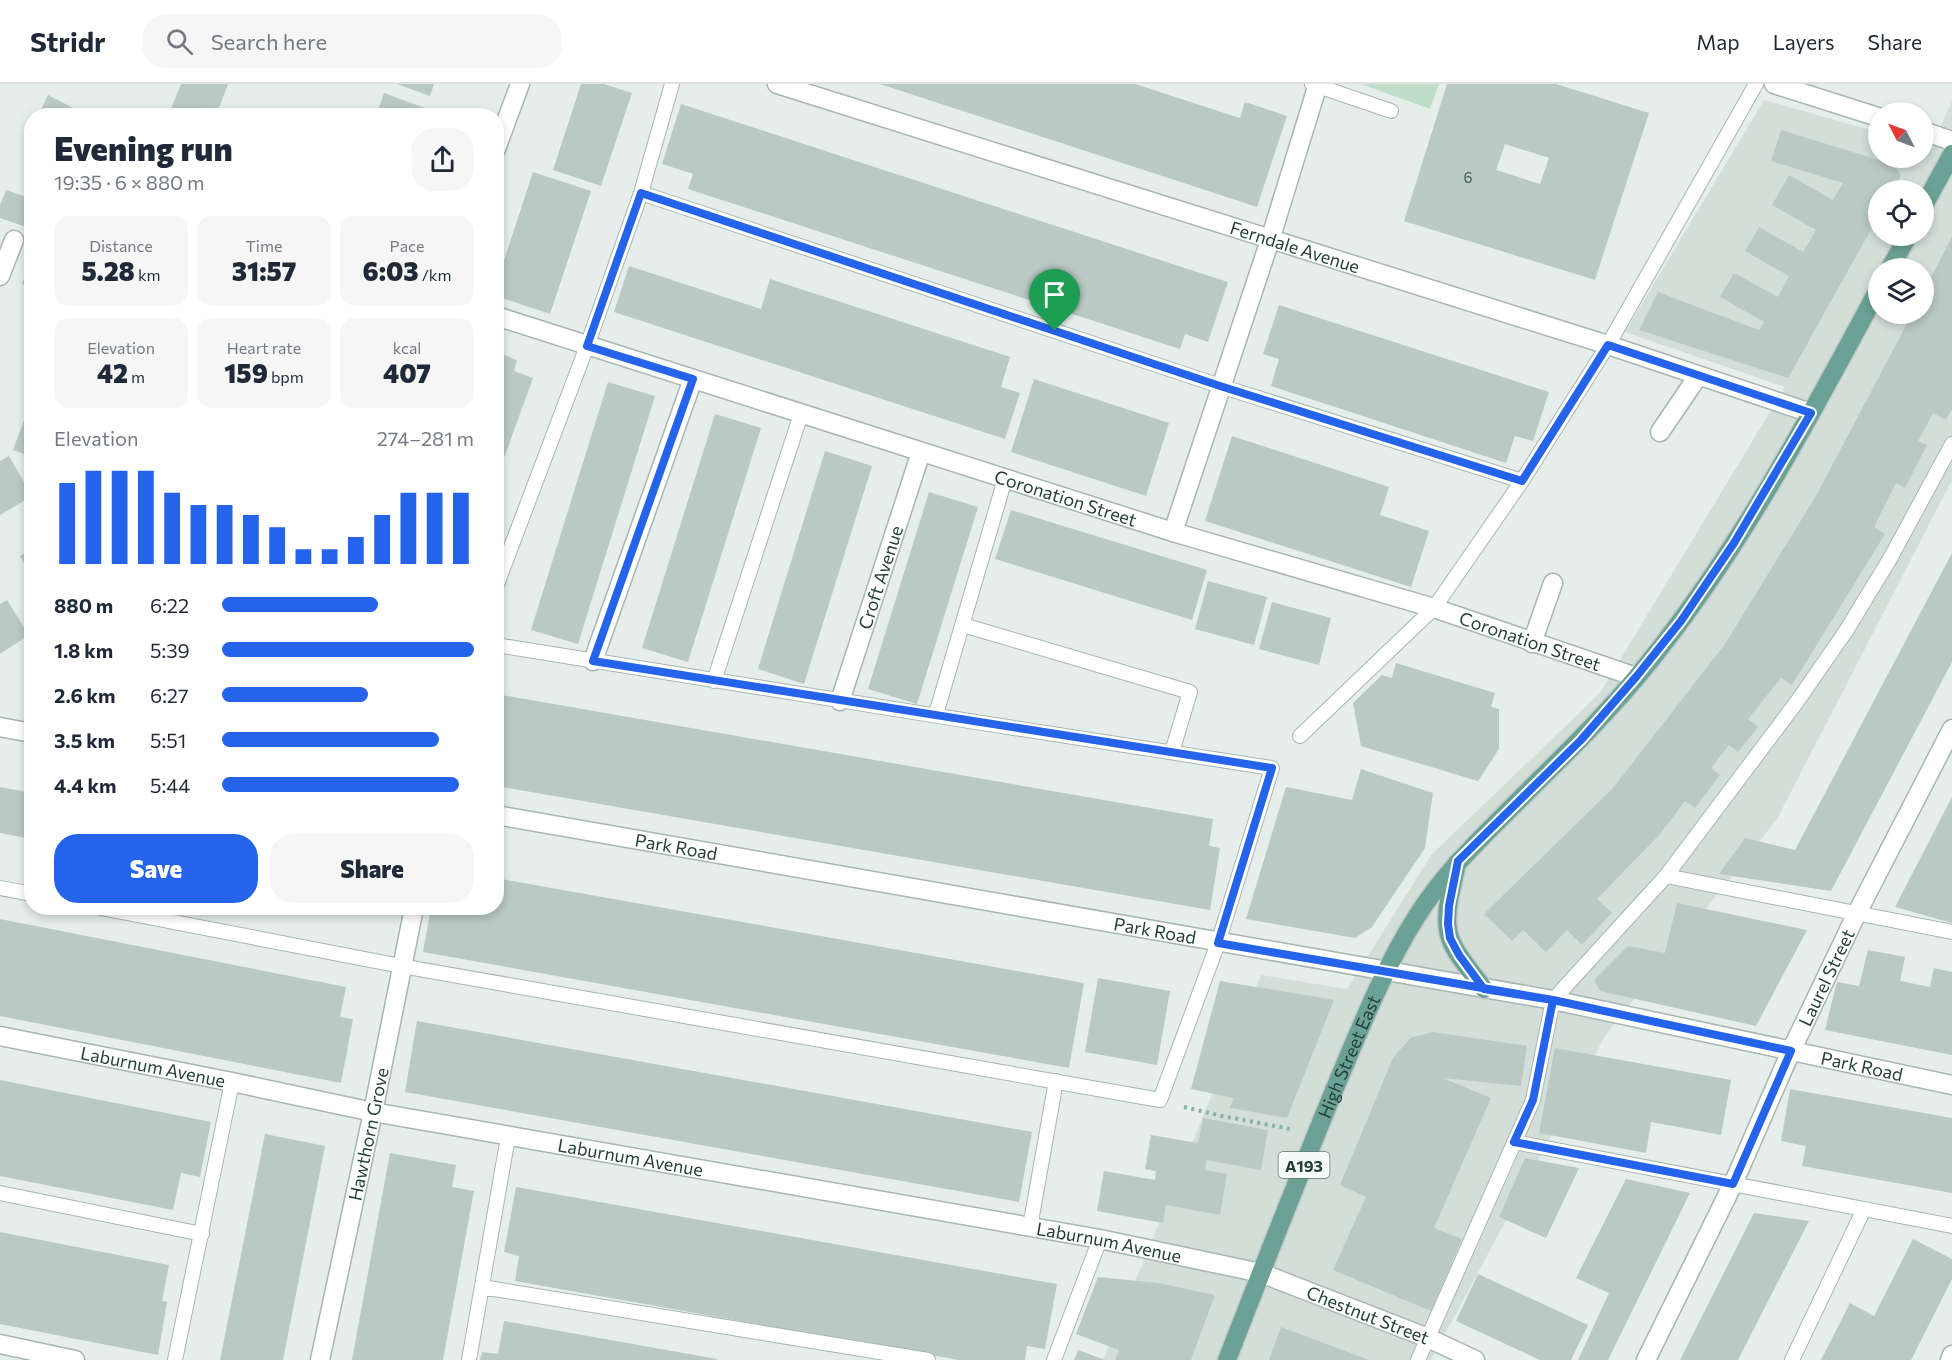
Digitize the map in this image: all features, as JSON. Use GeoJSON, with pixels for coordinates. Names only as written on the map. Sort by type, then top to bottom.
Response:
{"type":"FeatureCollection","features":[{"type":"Feature","properties":{"kind":"main road"},"geometry":{"type":"LineString","coordinates":[[1934,187],[1952,154]]}},
{"type":"Feature","properties":{"kind":"main road","name":"High Street East"},"geometry":{"type":"LineString","coordinates":[[1227,1360],[1316,1134],[1385,971],[1416,918],[1458,861],[1581,740],[1681,621],[1734,543],[1811,413],[1868,308]]}},
{"type":"Feature","properties":{"kind":"main road"},"geometry":{"type":"LineString","coordinates":[[1458,861],[1449,906],[1450,938],[1459,955],[1484,989]]}},
{"type":"Feature","properties":{"kind":"street"},"geometry":{"type":"LineString","coordinates":[[504,126],[519,84]]}},
{"type":"Feature","properties":{"kind":"street","name":"Ferndale Avenue"},"geometry":{"type":"LineString","coordinates":[[777,84],[1608,345],[1811,413]]}},
{"type":"Feature","properties":{"kind":"street"},"geometry":{"type":"LineString","coordinates":[[1774,84],[1868,114]]}},
{"type":"Feature","properties":{"kind":"street"},"geometry":{"type":"LineString","coordinates":[[1173,532],[1270,240],[1316,85]]}},
{"type":"Feature","properties":{"kind":"street"},"geometry":{"type":"LineString","coordinates":[[1934,135],[1952,141]]}},
{"type":"Feature","properties":{"kind":"street"},"geometry":{"type":"LineString","coordinates":[[0,276],[14,240]]}},
{"type":"Feature","properties":{"kind":"street","name":"Coronation Street"},"geometry":{"type":"LineString","coordinates":[[504,319],[1173,532],[1434,608],[1636,677]]}},
{"type":"Feature","properties":{"kind":"street"},"geometry":{"type":"LineString","coordinates":[[1660,432],[1698,376]]}},
{"type":"Feature","properties":{"kind":"street"},"geometry":{"type":"LineString","coordinates":[[593,661],[693,379]]}},
{"type":"Feature","properties":{"kind":"street","name":"Croft Avenue"},"geometry":{"type":"LineString","coordinates":[[840,701],[921,452]]}},
{"type":"Feature","properties":{"kind":"street"},"geometry":{"type":"LineString","coordinates":[[1532,643],[1553,584]]}},
{"type":"Feature","properties":{"kind":"street"},"geometry":{"type":"LineString","coordinates":[[0,727],[24,732]]}},
{"type":"Feature","properties":{"kind":"street","name":"Laurel Street"},"geometry":{"type":"LineString","coordinates":[[1646,1360],[1733,1184],[1791,1051],[1857,913],[1952,729]]}},
{"type":"Feature","properties":{"kind":"street","name":"Park Road"},"geometry":{"type":"LineString","coordinates":[[504,816],[1553,1000],[1952,1085]]}},
{"type":"Feature","properties":{"kind":"street","name":"Hawthorn Grove"},"geometry":{"type":"LineString","coordinates":[[320,1360],[412,915]]}},
{"type":"Feature","properties":{"kind":"street","name":"Laburnum Avenue"},"geometry":{"type":"LineString","coordinates":[[0,1036],[373,1112],[1100,1239],[1261,1272]]}},
{"type":"Feature","properties":{"kind":"street","name":"Chestnut Street"},"geometry":{"type":"LineString","coordinates":[[1261,1272],[1428,1338],[1475,1360]]}},
{"type":"Feature","properties":{"kind":"street"},"geometry":{"type":"LineString","coordinates":[[0,1344],[75,1360]]}},
{"type":"Feature","properties":{"kind":"street"},"geometry":{"type":"LineString","coordinates":[[1950,1360],[1952,1355]]}},
{"type":"Feature","properties":{"kind":"lane"},"geometry":{"type":"LineString","coordinates":[[504,566],[587,346],[641,193],[672,84]]}},
{"type":"Feature","properties":{"kind":"lane"},"geometry":{"type":"LineString","coordinates":[[1300,736],[1434,608],[1522,481],[1608,345],[1756,84]]}},
{"type":"Feature","properties":{"kind":"lane"},"geometry":{"type":"LineString","coordinates":[[1316,85],[1391,111]]}},
{"type":"Feature","properties":{"kind":"lane"},"geometry":{"type":"LineString","coordinates":[[641,193],[1220,386],[1522,481]]}},
{"type":"Feature","properties":{"kind":"lane"},"geometry":{"type":"LineString","coordinates":[[714,681],[801,414]]}},
{"type":"Feature","properties":{"kind":"lane"},"geometry":{"type":"LineString","coordinates":[[1418,1360],[1533,1100],[1553,1000],[1666,876],[1797,704],[1846,631],[1891,557],[1952,444]]}},
{"type":"Feature","properties":{"kind":"lane"},"geometry":{"type":"LineString","coordinates":[[936,714],[1005,479]]}},
{"type":"Feature","properties":{"kind":"lane"},"geometry":{"type":"LineString","coordinates":[[963,625],[1190,692],[1172,752]]}},
{"type":"Feature","properties":{"kind":"lane"},"geometry":{"type":"LineString","coordinates":[[137,915],[401,966],[1160,1100],[1218,943],[1272,768],[504,646]]}},
{"type":"Feature","properties":{"kind":"lane"},"geometry":{"type":"LineString","coordinates":[[1666,876],[1952,932]]}},
{"type":"Feature","properties":{"kind":"lane"},"geometry":{"type":"LineString","coordinates":[[0,888],[24,892]]}},
{"type":"Feature","properties":{"kind":"lane"},"geometry":{"type":"LineString","coordinates":[[1030,1227],[1056,1081]]}},
{"type":"Feature","properties":{"kind":"lane"},"geometry":{"type":"LineString","coordinates":[[175,1360],[232,1082]]}},
{"type":"Feature","properties":{"kind":"lane"},"geometry":{"type":"LineString","coordinates":[[469,1360],[508,1137]]}},
{"type":"Feature","properties":{"kind":"lane"},"geometry":{"type":"LineString","coordinates":[[1514,1142],[1952,1226]]}},
{"type":"Feature","properties":{"kind":"lane"},"geometry":{"type":"LineString","coordinates":[[0,1193],[202,1234]]}},
{"type":"Feature","properties":{"kind":"lane"},"geometry":{"type":"LineString","coordinates":[[1791,1360],[1864,1209]]}},
{"type":"Feature","properties":{"kind":"lane"},"geometry":{"type":"LineString","coordinates":[[1054,1360],[1100,1239]]}},
{"type":"Feature","properties":{"kind":"lane"},"geometry":{"type":"LineString","coordinates":[[482,1287],[928,1360]]}},
{"type":"Feature","properties":{"kind":"path"},"geometry":{"type":"LineString","coordinates":[[1160,1100],[1221,1116],[1316,1134]]}},
{"type":"Feature","properties":{"kind":"shaded area"},"geometry":{"type":"Polygon","coordinates":[[[1764,100],[1868,129],[1868,168],[1934,168],[1934,140],[1952,101],[1952,480],[1777,819],[1605,1036],[1431,1360],[1103,1360],[1261,975],[1347,989],[1432,854],[1600,693],[1785,387],[1625,332],[1764,100]]]}},
{"type":"Feature","properties":{"kind":"green space"},"geometry":{"type":"Polygon","coordinates":[[[1361,84],[1439,84],[1430,109],[1361,84]]]}},
{"type":"Feature","properties":{"kind":"building"},"geometry":{"type":"Polygon","coordinates":[[[181,84],[228,84],[219,108],[171,108],[181,84]]]}},
{"type":"Feature","properties":{"kind":"building"},"geometry":{"type":"Polygon","coordinates":[[[397,84],[434,84],[430,96],[397,84]]]}},
{"type":"Feature","properties":{"kind":"building"},"geometry":{"type":"Polygon","coordinates":[[[581,84],[604,84],[632,93],[601,186],[553,170],[581,84]]]}},
{"type":"Feature","properties":{"kind":"building"},"geometry":{"type":"Polygon","coordinates":[[[880,84],[1135,84],[1240,118],[1245,102],[1287,116],[1257,207],[880,84]]]}},
{"type":"Feature","properties":{"kind":"building"},"geometry":{"type":"Polygon","coordinates":[[[1447,84],[1556,84],[1649,113],[1595,280],[1404,221],[1447,84]],[[1505,144],[1496,170],[1540,184],[1549,158],[1505,144]]]}},
{"type":"Feature","properties":{"kind":"building"},"geometry":{"type":"Polygon","coordinates":[[[384,93],[425,108],[379,108],[384,93]]]}},
{"type":"Feature","properties":{"kind":"building"},"geometry":{"type":"Polygon","coordinates":[[[48,95],[73,108],[42,108],[48,95]]]}},
{"type":"Feature","properties":{"kind":"building"},"geometry":{"type":"Polygon","coordinates":[[[681,104],[1228,282],[1208,342],[1185,334],[1180,349],[688,189],[693,174],[662,164],[681,104]]]}},
{"type":"Feature","properties":{"kind":"building"},"geometry":{"type":"Polygon","coordinates":[[[1781,130],[1868,157],[1868,168],[1897,168],[1901,176],[1899,180],[1868,180],[1868,235],[1788,378],[1639,330],[1658,292],[1759,330],[1764,322],[1720,297],[1734,273],[1778,297],[1789,276],[1745,251],[1759,227],[1803,252],[1816,230],[1772,205],[1789,175],[1833,200],[1843,183],[1771,161],[1781,130]]]}},
{"type":"Feature","properties":{"kind":"building"},"geometry":{"type":"Polygon","coordinates":[[[533,172],[591,191],[550,314],[504,299],[504,261],[533,172]]]}},
{"type":"Feature","properties":{"kind":"building"},"geometry":{"type":"Polygon","coordinates":[[[6,190],[24,196],[24,226],[0,218],[0,205],[6,190]]]}},
{"type":"Feature","properties":{"kind":"building"},"geometry":{"type":"Polygon","coordinates":[[[1952,237],[1952,409],[1946,420],[1933,413],[1918,441],[1927,445],[1905,488],[1896,483],[1874,527],[1885,534],[1792,685],[1781,678],[1748,719],[1758,727],[1738,752],[1729,745],[1711,768],[1720,775],[1695,808],[1685,801],[1661,833],[1597,899],[1612,913],[1582,945],[1567,930],[1546,952],[1523,930],[1512,941],[1484,914],[1613,788],[1725,644],[1816,496],[1907,324],[1934,324],[1934,272],[1952,237]]]}},
{"type":"Feature","properties":{"kind":"building"},"geometry":{"type":"Polygon","coordinates":[[[629,266],[761,309],[770,279],[1010,357],[1001,387],[1020,393],[1005,439],[614,312],[629,266]]]}},
{"type":"Feature","properties":{"kind":"building"},"geometry":{"type":"Polygon","coordinates":[[[1279,305],[1549,392],[1533,441],[1515,436],[1506,463],[1271,386],[1279,359],[1263,354],[1279,305]]]}},
{"type":"Feature","properties":{"kind":"building"},"geometry":{"type":"Polygon","coordinates":[[[504,355],[517,360],[514,371],[533,378],[504,458],[504,355]]]}},
{"type":"Feature","properties":{"kind":"building"},"geometry":{"type":"Polygon","coordinates":[[[1034,379],[1169,423],[1146,496],[1011,452],[1034,379]]]}},
{"type":"Feature","properties":{"kind":"building"},"geometry":{"type":"Polygon","coordinates":[[[608,382],[655,396],[578,644],[531,630],[608,382]]]}},
{"type":"Feature","properties":{"kind":"building"},"geometry":{"type":"Polygon","coordinates":[[[715,414],[761,428],[688,662],[642,648],[715,414]]]}},
{"type":"Feature","properties":{"kind":"building"},"geometry":{"type":"Polygon","coordinates":[[[24,420],[24,454],[13,450],[24,420]]]}},
{"type":"Feature","properties":{"kind":"building"},"geometry":{"type":"Polygon","coordinates":[[[1232,436],[1389,487],[1380,515],[1429,531],[1411,587],[1205,521],[1232,436]]]}},
{"type":"Feature","properties":{"kind":"building"},"geometry":{"type":"Polygon","coordinates":[[[825,451],[872,466],[804,684],[758,669],[825,451]]]}},
{"type":"Feature","properties":{"kind":"building"},"geometry":{"type":"Polygon","coordinates":[[[9,456],[24,482],[24,501],[0,515],[0,461],[9,456]]]}},
{"type":"Feature","properties":{"kind":"building"},"geometry":{"type":"Polygon","coordinates":[[[929,492],[978,507],[917,704],[868,689],[929,492]]]}},
{"type":"Feature","properties":{"kind":"building"},"geometry":{"type":"Polygon","coordinates":[[[1011,510],[1207,570],[1192,620],[995,559],[1011,510]]]}},
{"type":"Feature","properties":{"kind":"building"},"geometry":{"type":"Polygon","coordinates":[[[1952,553],[1952,662],[1831,891],[1719,874],[1745,838],[1795,850],[1952,553]]]}},
{"type":"Feature","properties":{"kind":"building"},"geometry":{"type":"Polygon","coordinates":[[[1208,581],[1267,597],[1254,645],[1195,629],[1208,581]]]}},
{"type":"Feature","properties":{"kind":"building"},"geometry":{"type":"Polygon","coordinates":[[[7,600],[24,627],[24,638],[0,654],[0,604],[7,600]]]}},
{"type":"Feature","properties":{"kind":"building"},"geometry":{"type":"Polygon","coordinates":[[[1272,602],[1331,618],[1319,665],[1259,649],[1272,602]]]}},
{"type":"Feature","properties":{"kind":"building"},"geometry":{"type":"Polygon","coordinates":[[[1396,663],[1495,693],[1491,707],[1499,709],[1499,749],[1478,781],[1361,746],[1353,703],[1382,675],[1392,678],[1396,663]]]}},
{"type":"Feature","properties":{"kind":"building"},"geometry":{"type":"Polygon","coordinates":[[[504,695],[1213,819],[1209,846],[1220,848],[1210,910],[504,787],[504,695]]]}},
{"type":"Feature","properties":{"kind":"building"},"geometry":{"type":"Polygon","coordinates":[[[1361,769],[1433,793],[1425,848],[1372,927],[1355,938],[1246,919],[1286,787],[1352,800],[1361,769]]]}},
{"type":"Feature","properties":{"kind":"building"},"geometry":{"type":"Polygon","coordinates":[[[0,787],[24,792],[24,838],[0,833],[0,787]]]}},
{"type":"Feature","properties":{"kind":"building"},"geometry":{"type":"Polygon","coordinates":[[[1952,797],[1952,923],[1895,907],[1952,797]]]}},
{"type":"Feature","properties":{"kind":"building"},"geometry":{"type":"Polygon","coordinates":[[[504,879],[1084,983],[1069,1068],[423,952],[430,915],[504,915],[504,879]]]}},
{"type":"Feature","properties":{"kind":"building"},"geometry":{"type":"Polygon","coordinates":[[[1677,903],[1807,930],[1756,1026],[1600,991],[1594,980],[1628,946],[1665,953],[1677,903]]]}},
{"type":"Feature","properties":{"kind":"building"},"geometry":{"type":"Polygon","coordinates":[[[0,919],[346,987],[340,1017],[353,1019],[341,1083],[0,1016],[0,919]]]}},
{"type":"Feature","properties":{"kind":"building"},"geometry":{"type":"Polygon","coordinates":[[[1868,950],[1905,957],[1900,981],[1930,987],[1934,968],[1952,972],[1952,1055],[1825,1030],[1837,982],[1859,986],[1868,950]]]}},
{"type":"Feature","properties":{"kind":"building"},"geometry":{"type":"Polygon","coordinates":[[[1098,978],[1170,991],[1157,1065],[1085,1052],[1098,978]]]}},
{"type":"Feature","properties":{"kind":"building"},"geometry":{"type":"Polygon","coordinates":[[[1220,981],[1334,1000],[1287,1118],[1230,1108],[1234,1098],[1191,1089],[1220,981]]]}},
{"type":"Feature","properties":{"kind":"building"},"geometry":{"type":"Polygon","coordinates":[[[417,1021],[1032,1132],[1019,1202],[405,1092],[417,1021]]]}},
{"type":"Feature","properties":{"kind":"building"},"geometry":{"type":"Polygon","coordinates":[[[1433,1032],[1527,1046],[1521,1086],[1443,1078],[1491,1098],[1434,1228],[1462,1239],[1431,1311],[1333,1270],[1366,1197],[1340,1185],[1393,1058],[1410,1038],[1433,1032]]]}},
{"type":"Feature","properties":{"kind":"building"},"geometry":{"type":"Polygon","coordinates":[[[1555,1048],[1731,1080],[1721,1135],[1651,1122],[1646,1153],[1539,1133],[1555,1048]]]}},
{"type":"Feature","properties":{"kind":"building"},"geometry":{"type":"Polygon","coordinates":[[[0,1080],[211,1122],[200,1177],[181,1173],[173,1210],[0,1176],[0,1080]]]}},
{"type":"Feature","properties":{"kind":"building"},"geometry":{"type":"Polygon","coordinates":[[[1790,1089],[1952,1118],[1952,1193],[1802,1166],[1806,1146],[1781,1141],[1790,1089]]]}},
{"type":"Feature","properties":{"kind":"building"},"geometry":{"type":"Polygon","coordinates":[[[1203,1118],[1268,1130],[1261,1170],[1206,1160],[1205,1170],[1227,1174],[1220,1215],[1166,1205],[1163,1223],[1097,1211],[1104,1171],[1155,1180],[1156,1171],[1145,1169],[1151,1135],[1198,1143],[1203,1118]]]}},
{"type":"Feature","properties":{"kind":"building"},"geometry":{"type":"Polygon","coordinates":[[[265,1134],[325,1146],[283,1360],[220,1360],[265,1134]]]}},
{"type":"Feature","properties":{"kind":"building"},"geometry":{"type":"Polygon","coordinates":[[[390,1153],[456,1165],[452,1187],[474,1191],[443,1360],[352,1360],[390,1153]]]}},
{"type":"Feature","properties":{"kind":"building"},"geometry":{"type":"Polygon","coordinates":[[[1525,1158],[1579,1168],[1546,1238],[1499,1217],[1525,1158]]]}},
{"type":"Feature","properties":{"kind":"building"},"geometry":{"type":"Polygon","coordinates":[[[1626,1179],[1690,1193],[1608,1360],[1578,1360],[1609,1293],[1576,1278],[1626,1179]]]}},
{"type":"Feature","properties":{"kind":"building"},"geometry":{"type":"Polygon","coordinates":[[[516,1187],[1057,1284],[1045,1349],[1027,1346],[1025,1360],[959,1360],[515,1281],[519,1256],[504,1252],[516,1187]]]}},
{"type":"Feature","properties":{"kind":"building"},"geometry":{"type":"Polygon","coordinates":[[[1754,1213],[1809,1221],[1738,1360],[1680,1360],[1754,1213]]]}},
{"type":"Feature","properties":{"kind":"building"},"geometry":{"type":"Polygon","coordinates":[[[0,1232],[169,1265],[162,1301],[167,1302],[158,1355],[0,1324],[0,1232]]]}},
{"type":"Feature","properties":{"kind":"building"},"geometry":{"type":"Polygon","coordinates":[[[1913,1239],[1952,1259],[1952,1279],[1911,1360],[1821,1360],[1850,1303],[1874,1316],[1913,1239]]]}},
{"type":"Feature","properties":{"kind":"building"},"geometry":{"type":"Polygon","coordinates":[[[1478,1274],[1588,1325],[1571,1360],[1540,1360],[1456,1321],[1478,1274]]]}},
{"type":"Feature","properties":{"kind":"building"},"geometry":{"type":"Polygon","coordinates":[[[1098,1277],[1158,1283],[1215,1295],[1191,1360],[1115,1360],[1119,1350],[1076,1334],[1098,1277]]]}},
{"type":"Feature","properties":{"kind":"building"},"geometry":{"type":"Polygon","coordinates":[[[504,1321],[717,1360],[480,1360],[482,1352],[498,1354],[504,1321]]]}},
{"type":"Feature","properties":{"kind":"building"},"geometry":{"type":"Polygon","coordinates":[[[1281,1327],[1369,1360],[1269,1360],[1281,1327]]]}},
{"type":"Feature","properties":{"kind":"building"},"geometry":{"type":"Polygon","coordinates":[[[1078,1350],[1105,1360],[1074,1360],[1078,1350]]]}},
{"type":"Feature","properties":{"kind":"route"},"geometry":{"type":"LineString","coordinates":[[1055,331],[641,193],[587,346],[693,379],[593,661],[1272,768],[1218,943],[1464,986],[1553,1000],[1533,1100],[1514,1142],[1733,1184],[1791,1051],[1553,1000],[1484,989],[1459,955],[1450,938],[1449,906],[1458,861],[1581,740],[1681,621],[1734,543],[1811,413],[1608,345],[1522,481],[1220,386],[1055,331]]}}]}
